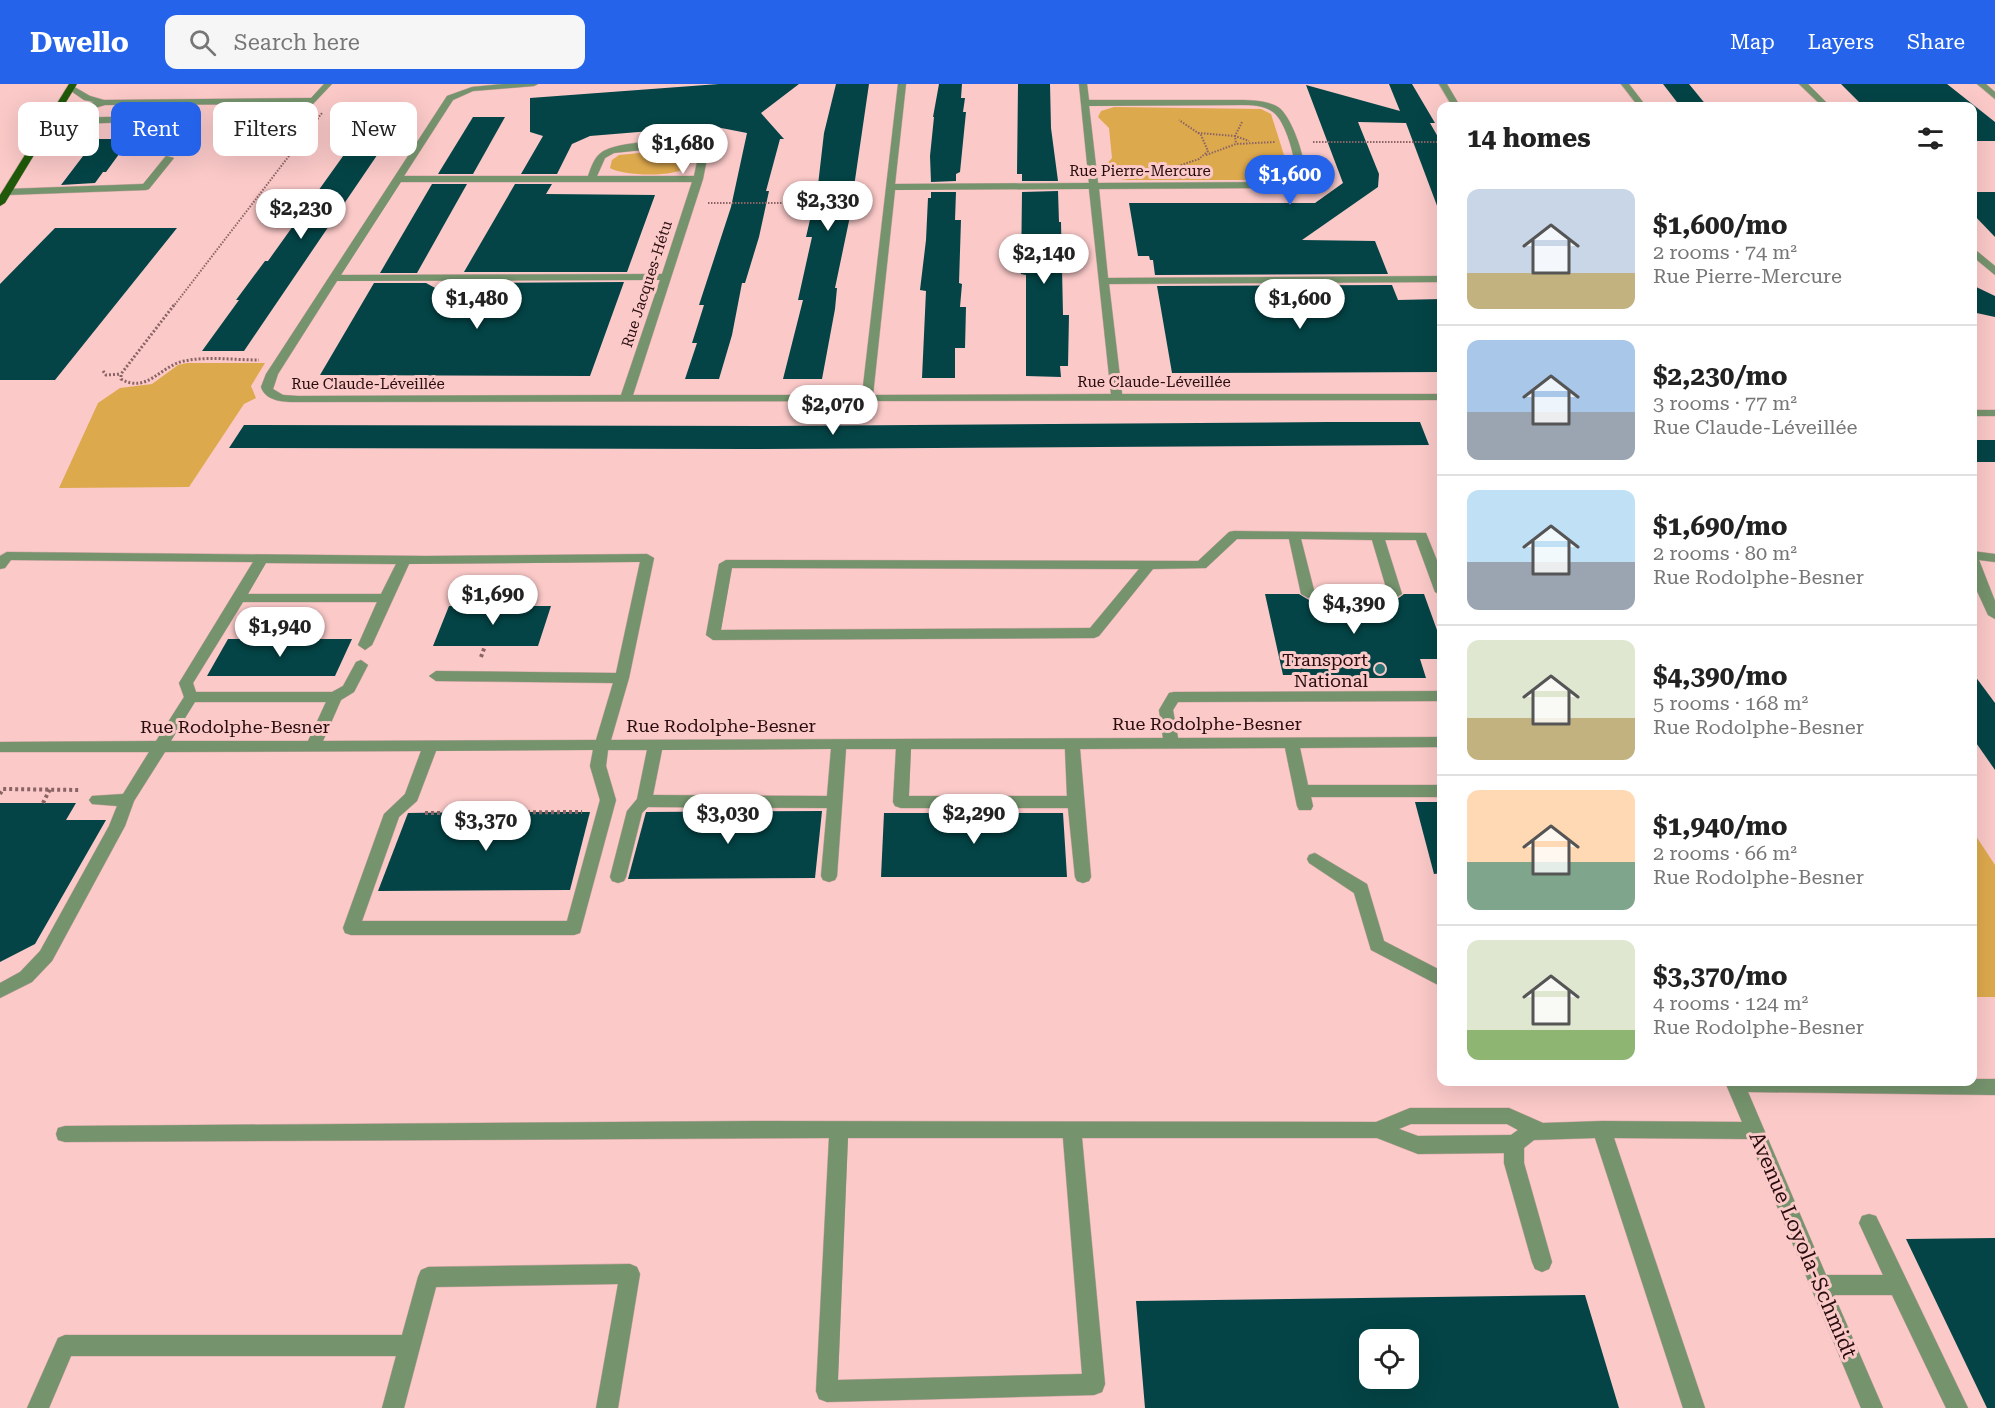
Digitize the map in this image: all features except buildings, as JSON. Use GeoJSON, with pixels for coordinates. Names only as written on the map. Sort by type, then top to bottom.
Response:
{"type":"FeatureCollection","features":[{"type":"Feature","properties":{"kind":"main road"},"geometry":{"type":"LineString","coordinates":[[62,102],[72,86]]}},
{"type":"Feature","properties":{"kind":"main road"},"geometry":{"type":"LineString","coordinates":[[0,203],[29,156]]}},
{"type":"Feature","properties":{"kind":"street"},"geometry":{"type":"LineString","coordinates":[[72,86],[87,98],[105,102],[313,101],[328,84]]}},
{"type":"Feature","properties":{"kind":"street","name":"Rue Claude-Léveillée"},"geometry":{"type":"LineString","coordinates":[[534,84],[472,89],[450,98],[268,382],[268,391],[274,395],[298,399],[1437,397]]}},
{"type":"Feature","properties":{"kind":"street"},"geometry":{"type":"LineString","coordinates":[[867,397],[902,84]]}},
{"type":"Feature","properties":{"kind":"street"},"geometry":{"type":"LineString","coordinates":[[1083,84],[1103,280],[1118,396]]}},
{"type":"Feature","properties":{"kind":"street"},"geometry":{"type":"LineString","coordinates":[[1443,84],[1454,102]]}},
{"type":"Feature","properties":{"kind":"street"},"geometry":{"type":"LineString","coordinates":[[1624,84],[1639,102]]}},
{"type":"Feature","properties":{"kind":"street"},"geometry":{"type":"LineString","coordinates":[[1803,84],[1822,102]]}},
{"type":"Feature","properties":{"kind":"street"},"geometry":{"type":"LineString","coordinates":[[1981,84],[1995,96]]}},
{"type":"Feature","properties":{"kind":"street"},"geometry":{"type":"LineString","coordinates":[[99,104],[105,102]]}},
{"type":"Feature","properties":{"kind":"street","name":"Rue Pierre-Mercure"},"geometry":{"type":"LineString","coordinates":[[890,187],[1278,185],[1293,182],[1301,176],[1302,172],[1283,117],[1273,108],[1244,103],[1084,103]]}},
{"type":"Feature","properties":{"kind":"street","name":"Rue Jacques-Hétu"},"geometry":{"type":"LineString","coordinates":[[591,179],[607,152],[686,144],[705,148],[698,179],[626,398]]}},
{"type":"Feature","properties":{"kind":"street"},"geometry":{"type":"LineString","coordinates":[[7,192],[146,187],[169,158]]}},
{"type":"Feature","properties":{"kind":"street"},"geometry":{"type":"LineString","coordinates":[[398,179],[698,179]]}},
{"type":"Feature","properties":{"kind":"street"},"geometry":{"type":"LineString","coordinates":[[1977,255],[1995,272]]}},
{"type":"Feature","properties":{"kind":"street"},"geometry":{"type":"LineString","coordinates":[[334,278],[666,277]]}},
{"type":"Feature","properties":{"kind":"street"},"geometry":{"type":"LineString","coordinates":[[1103,280],[1437,279]]}},
{"type":"Feature","properties":{"kind":"street"},"geometry":{"type":"LineString","coordinates":[[1977,413],[1995,413]]}},
{"type":"Feature","properties":{"kind":"street"},"geometry":{"type":"LineString","coordinates":[[1149,565],[1094,633],[713,635],[726,564],[1201,565],[1234,535],[1421,536],[1437,579]]}},
{"type":"Feature","properties":{"kind":"street"},"geometry":{"type":"LineString","coordinates":[[1293,535],[1308,594]]}},
{"type":"Feature","properties":{"kind":"street"},"geometry":{"type":"LineString","coordinates":[[1377,536],[1395,594]]}},
{"type":"Feature","properties":{"kind":"street"},"geometry":{"type":"LineString","coordinates":[[0,565],[7,556],[404,560],[647,558],[622,678],[598,766],[608,800],[574,928],[351,928],[392,814],[412,797],[431,745]]}},
{"type":"Feature","properties":{"kind":"street"},"geometry":{"type":"LineString","coordinates":[[1977,556],[1995,558]]}},
{"type":"Feature","properties":{"kind":"street"},"geometry":{"type":"LineString","coordinates":[[191,697],[186,683],[262,558]]}},
{"type":"Feature","properties":{"kind":"street"},"geometry":{"type":"LineString","coordinates":[[365,645],[404,560]]}},
{"type":"Feature","properties":{"kind":"street"},"geometry":{"type":"LineString","coordinates":[[1977,574],[1995,615]]}},
{"type":"Feature","properties":{"kind":"street"},"geometry":{"type":"LineString","coordinates":[[239,598],[386,598]]}},
{"type":"Feature","properties":{"kind":"street"},"geometry":{"type":"LineString","coordinates":[[191,697],[334,697],[349,689],[361,665]]}},
{"type":"Feature","properties":{"kind":"street"},"geometry":{"type":"LineString","coordinates":[[436,676],[622,678]]}},
{"type":"Feature","properties":{"kind":"street"},"geometry":{"type":"LineString","coordinates":[[1171,743],[1166,710],[1174,697],[1437,696]]}},
{"type":"Feature","properties":{"kind":"street"},"geometry":{"type":"LineString","coordinates":[[0,991],[26,977],[46,956],[117,826],[127,800],[144,769],[191,697]]}},
{"type":"Feature","properties":{"kind":"street"},"geometry":{"type":"LineString","coordinates":[[314,745],[334,697]]}},
{"type":"Feature","properties":{"kind":"street"},"geometry":{"type":"LineString","coordinates":[[1291,742],[1303,798],[1437,791]]}},
{"type":"Feature","properties":{"kind":"street","name":"Rue Rodolphe-Besner"},"geometry":{"type":"LineString","coordinates":[[0,747],[1437,742]]}},
{"type":"Feature","properties":{"kind":"street"},"geometry":{"type":"LineString","coordinates":[[1072,743],[1083,877]]}},
{"type":"Feature","properties":{"kind":"street"},"geometry":{"type":"LineString","coordinates":[[618,877],[634,811],[644,801],[656,744]]}},
{"type":"Feature","properties":{"kind":"street"},"geometry":{"type":"LineString","coordinates":[[829,876],[839,744]]}},
{"type":"Feature","properties":{"kind":"street"},"geometry":{"type":"LineString","coordinates":[[903,744],[901,802],[1076,802]]}},
{"type":"Feature","properties":{"kind":"street"},"geometry":{"type":"LineString","coordinates":[[97,800],[127,800]]}},
{"type":"Feature","properties":{"kind":"street"},"geometry":{"type":"LineString","coordinates":[[644,801],[834,802]]}},
{"type":"Feature","properties":{"kind":"street"},"geometry":{"type":"LineString","coordinates":[[1315,859],[1361,889],[1377,945],[1437,977]]}},
{"type":"Feature","properties":{"kind":"street","name":"Avenue Loyola-Schmidt"},"geometry":{"type":"LineString","coordinates":[[1736,1086],[1872,1408]]}},
{"type":"Feature","properties":{"kind":"street"},"geometry":{"type":"LineString","coordinates":[[1930,1086],[1995,1087]]}},
{"type":"Feature","properties":{"kind":"street"},"geometry":{"type":"LineString","coordinates":[[1377,1130],[1410,1116],[1509,1116],[1540,1131]]}},
{"type":"Feature","properties":{"kind":"street"},"geometry":{"type":"LineString","coordinates":[[65,1134],[839,1129],[1377,1130],[1418,1145],[1514,1144],[1522,1136],[1540,1131],[1602,1129],[1755,1131]]}},
{"type":"Feature","properties":{"kind":"street"},"geometry":{"type":"LineString","coordinates":[[839,1129],[827,1391],[1094,1384],[1071,1130]]}},
{"type":"Feature","properties":{"kind":"street"},"geometry":{"type":"LineString","coordinates":[[1602,1129],[1694,1408]]}},
{"type":"Feature","properties":{"kind":"street"},"geometry":{"type":"LineString","coordinates":[[1514,1144],[1514,1163],[1542,1262]]}},
{"type":"Feature","properties":{"kind":"street"},"geometry":{"type":"LineString","coordinates":[[1869,1223],[1957,1408]]}},
{"type":"Feature","properties":{"kind":"street"},"geometry":{"type":"LineString","coordinates":[[393,1408],[428,1277],[630,1274],[607,1408]]}},
{"type":"Feature","properties":{"kind":"street"},"geometry":{"type":"LineString","coordinates":[[1820,1285],[1898,1285]]}},
{"type":"Feature","properties":{"kind":"street"},"geometry":{"type":"LineString","coordinates":[[38,1408],[65,1345],[410,1346]]}},
{"type":"Feature","properties":{"kind":"path"},"geometry":{"type":"LineString","coordinates":[[267,360],[184,361],[168,368],[151,381],[134,385],[121,379],[121,374],[313,129],[324,109]]}},
{"type":"Feature","properties":{"kind":"path"},"geometry":{"type":"LineString","coordinates":[[1173,118],[1198,132],[1235,136],[1255,142]]}},
{"type":"Feature","properties":{"kind":"path"},"geometry":{"type":"LineString","coordinates":[[1236,144],[1235,136],[1242,122]]}},
{"type":"Feature","properties":{"kind":"path"},"geometry":{"type":"LineString","coordinates":[[1198,132],[1208,147],[1206,155]]}},
{"type":"Feature","properties":{"kind":"path"},"geometry":{"type":"LineString","coordinates":[[1170,169],[1236,144],[1281,141]]}},
{"type":"Feature","properties":{"kind":"path"},"geometry":{"type":"LineString","coordinates":[[1303,142],[1437,142]]}},
{"type":"Feature","properties":{"kind":"path"},"geometry":{"type":"LineString","coordinates":[[701,203],[875,203]]}},
{"type":"Feature","properties":{"kind":"path"},"geometry":{"type":"LineString","coordinates":[[103,371],[106,375],[121,374]]}},
{"type":"Feature","properties":{"kind":"path"},"geometry":{"type":"LineString","coordinates":[[483,653],[485,646]]}},
{"type":"Feature","properties":{"kind":"path"},"geometry":{"type":"LineString","coordinates":[[0,794],[3,789],[86,790],[79,799]]}},
{"type":"Feature","properties":{"kind":"path"},"geometry":{"type":"LineString","coordinates":[[43,803],[50,789]]}},
{"type":"Feature","properties":{"kind":"path"},"geometry":{"type":"LineString","coordinates":[[417,813],[590,812]]}},
{"type":"Feature","properties":{"kind":"shaded area"},"geometry":{"type":"Polygon","coordinates":[[[1114,107],[1261,109],[1271,114],[1290,174],[1275,180],[1128,180],[1113,178],[1105,173],[1104,167],[1112,158],[1109,128],[1098,117],[1101,111],[1114,107]]]}},
{"type":"Feature","properties":{"kind":"shaded area"},"geometry":{"type":"Polygon","coordinates":[[[681,149],[694,153],[693,159],[682,170],[662,174],[637,174],[610,168],[612,160],[619,155],[681,149]]]}},
{"type":"Feature","properties":{"kind":"shaded area"},"geometry":{"type":"Polygon","coordinates":[[[265,363],[251,386],[256,398],[244,404],[189,487],[59,488],[98,403],[120,388],[152,384],[178,365],[265,363]]]}},
{"type":"Feature","properties":{"kind":"shaded area"},"geometry":{"type":"Polygon","coordinates":[[[1977,838],[1995,865],[1995,997],[1977,997],[1977,838]]]}},
{"type":"Feature","properties":{"kind":"place","name":"Transport National"},"geometry":{"type":"Point","coordinates":[1380,669]}}]}
